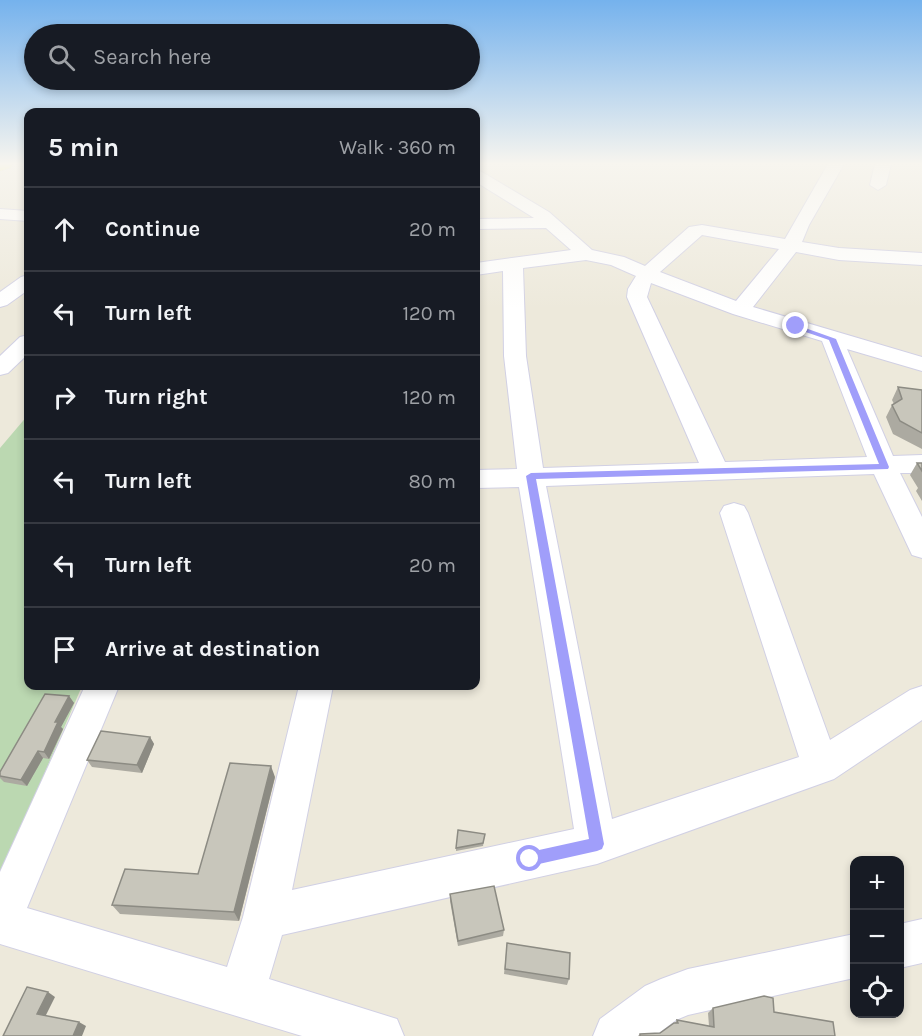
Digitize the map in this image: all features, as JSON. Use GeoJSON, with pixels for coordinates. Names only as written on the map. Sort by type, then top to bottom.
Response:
{"type":"FeatureCollection","features":[{"type":"Feature","properties":{"kind":"street"},"geometry":{"type":"LineString","coordinates":[[534,212],[551,223],[586,254]]}},
{"type":"Feature","properties":{"kind":"street"},"geometry":{"type":"LineString","coordinates":[[740,310],[791,246],[807,212]]}},
{"type":"Feature","properties":{"kind":"street"},"geometry":{"type":"LineString","coordinates":[[0,214],[24,216]]}},
{"type":"Feature","properties":{"kind":"street"},"geometry":{"type":"LineString","coordinates":[[480,224],[551,223]]}},
{"type":"Feature","properties":{"kind":"street"},"geometry":{"type":"LineString","coordinates":[[716,470],[637,297],[638,287],[647,275],[695,231],[711,231],[839,254],[922,259]]}},
{"type":"Feature","properties":{"kind":"street"},"geometry":{"type":"LineString","coordinates":[[480,268],[586,254],[617,261],[647,275],[740,310],[922,364]]}},
{"type":"Feature","properties":{"kind":"street"},"geometry":{"type":"LineString","coordinates":[[513,264],[515,356],[531,476],[597,844]]}},
{"type":"Feature","properties":{"kind":"street"},"geometry":{"type":"LineString","coordinates":[[0,301],[24,284]]}},
{"type":"Feature","properties":{"kind":"street"},"geometry":{"type":"LineString","coordinates":[[832,339],[922,384]]}},
{"type":"Feature","properties":{"kind":"street"},"geometry":{"type":"LineString","coordinates":[[832,339],[884,467],[922,547]]}},
{"type":"Feature","properties":{"kind":"street"},"geometry":{"type":"LineString","coordinates":[[0,368],[24,346]]}},
{"type":"Feature","properties":{"kind":"street"},"geometry":{"type":"LineString","coordinates":[[480,479],[922,464]]}},
{"type":"Feature","properties":{"kind":"street"},"geometry":{"type":"LineString","coordinates":[[734,513],[821,767]]}},
{"type":"Feature","properties":{"kind":"street"},"geometry":{"type":"LineString","coordinates":[[100,690],[0,921],[380,1036]]}},
{"type":"Feature","properties":{"kind":"street"},"geometry":{"type":"LineString","coordinates":[[242,993],[265,917],[315,690]]}},
{"type":"Feature","properties":{"kind":"street"},"geometry":{"type":"LineString","coordinates":[[265,917],[597,844],[821,767],[922,701]]}},
{"type":"Feature","properties":{"kind":"street"},"geometry":{"type":"LineString","coordinates":[[904,945],[922,942]]}},
{"type":"Feature","properties":{"kind":"street"},"geometry":{"type":"LineString","coordinates":[[617,1036],[661,1002],[688,992],[850,957]]}},
{"type":"Feature","properties":{"kind":"green space"},"geometry":{"type":"Polygon","coordinates":[[[24,420],[24,690],[80,690],[0,877],[0,448],[24,420]]]}},
{"type":"Feature","properties":{"kind":"building"},"geometry":{"type":"Polygon","coordinates":[[[898,387],[922,390],[922,433],[900,421],[892,405],[902,399],[898,387]]]}},
{"type":"Feature","properties":{"kind":"building"},"geometry":{"type":"Polygon","coordinates":[[[45,694],[69,696],[55,722],[58,722],[44,752],[38,751],[21,780],[0,776],[0,772],[45,694]]]}},
{"type":"Feature","properties":{"kind":"building"},"geometry":{"type":"Polygon","coordinates":[[[101,731],[150,737],[137,765],[87,760],[101,731]]]}},
{"type":"Feature","properties":{"kind":"building"},"geometry":{"type":"Polygon","coordinates":[[[230,763],[271,766],[234,912],[112,905],[125,869],[198,874],[230,763]]]}},
{"type":"Feature","properties":{"kind":"building"},"geometry":{"type":"Polygon","coordinates":[[[458,830],[485,834],[483,843],[456,848],[458,830]]]}},
{"type":"Feature","properties":{"kind":"building"},"geometry":{"type":"Polygon","coordinates":[[[494,886],[504,930],[458,941],[450,894],[494,886]]]}},
{"type":"Feature","properties":{"kind":"building"},"geometry":{"type":"Polygon","coordinates":[[[507,943],[570,953],[569,979],[505,969],[507,943]]]}},
{"type":"Feature","properties":{"kind":"building"},"geometry":{"type":"Polygon","coordinates":[[[27,987],[48,992],[37,1014],[79,1022],[73,1036],[3,1036],[27,987]]]}},
{"type":"Feature","properties":{"kind":"building"},"geometry":{"type":"Polygon","coordinates":[[[764,996],[773,998],[774,1012],[833,1022],[835,1036],[640,1036],[640,1034],[660,1033],[674,1023],[678,1023],[677,1020],[714,1027],[713,1008],[764,996]]]}},
{"type":"Feature","properties":{"kind":"route"},"geometry":{"type":"LineString","coordinates":[[530,859],[597,844],[531,476],[884,467],[832,339],[796,326]]}}]}
